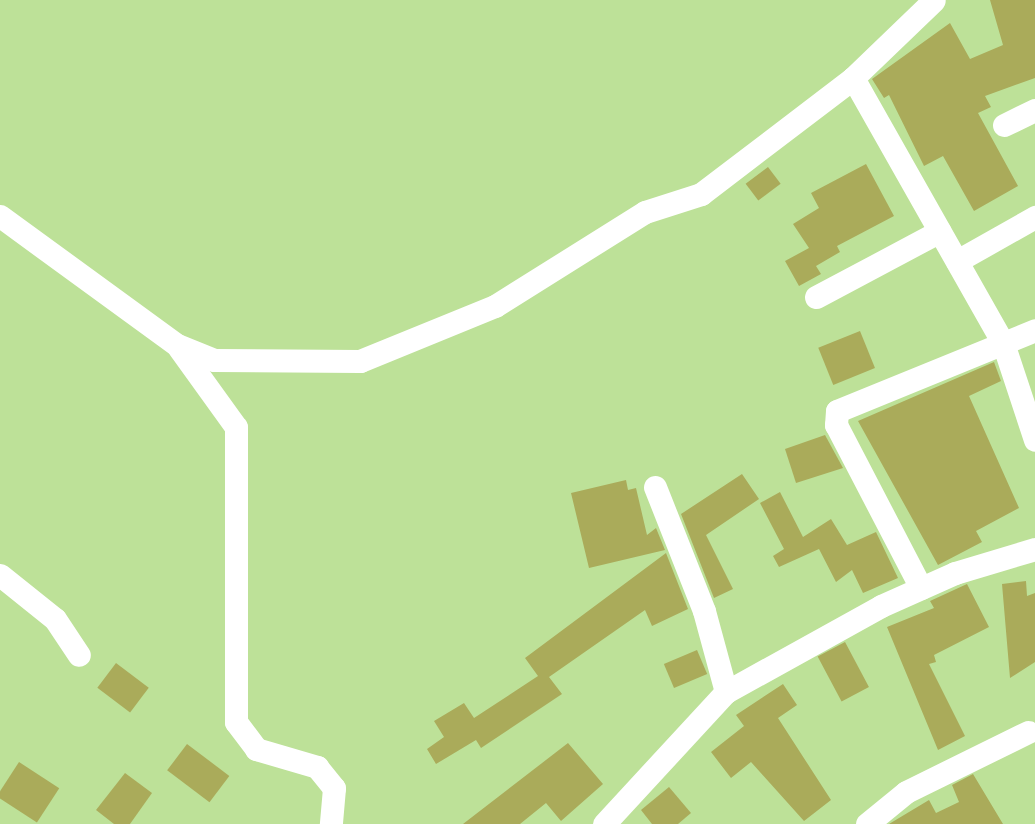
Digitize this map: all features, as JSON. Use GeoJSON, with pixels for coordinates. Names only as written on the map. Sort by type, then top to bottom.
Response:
{"type":"FeatureCollection","features":[{"type":"Feature","properties":{"kind":"street"},"geometry":{"type":"LineString","coordinates":[[0,216],[177,345],[214,360],[359,361],[442,331],[495,306],[645,212],[701,194],[853,78],[934,0]]}},
{"type":"Feature","properties":{"kind":"street"},"geometry":{"type":"LineString","coordinates":[[853,78],[1003,343],[1035,440]]}},
{"type":"Feature","properties":{"kind":"street"},"geometry":{"type":"LineString","coordinates":[[1004,125],[1035,110]]}},
{"type":"Feature","properties":{"kind":"street"},"geometry":{"type":"LineString","coordinates":[[957,261],[1035,217]]}},
{"type":"Feature","properties":{"kind":"street"},"geometry":{"type":"LineString","coordinates":[[816,298],[940,230]]}},
{"type":"Feature","properties":{"kind":"street"},"geometry":{"type":"LineString","coordinates":[[921,588],[836,425],[836,411],[1035,330]]}},
{"type":"Feature","properties":{"kind":"street"},"geometry":{"type":"LineString","coordinates":[[177,345],[236,427],[236,722],[256,749],[317,768],[334,788],[331,824]]}},
{"type":"Feature","properties":{"kind":"street"},"geometry":{"type":"LineString","coordinates":[[655,487],[704,611],[726,692]]}},
{"type":"Feature","properties":{"kind":"street"},"geometry":{"type":"LineString","coordinates":[[604,824],[726,692],[921,588],[1035,549]]}},
{"type":"Feature","properties":{"kind":"street"},"geometry":{"type":"LineString","coordinates":[[0,575],[55,619],[79,655]]}},
{"type":"Feature","properties":{"kind":"street"},"geometry":{"type":"LineString","coordinates":[[867,824],[906,792],[1028,732]]}},
{"type":"Feature","properties":{"kind":"building"},"geometry":{"type":"Polygon","coordinates":[[[990,0],[1035,0],[1035,78],[985,96],[991,107],[978,113],[1018,186],[974,211],[943,156],[924,166],[889,95],[884,98],[872,79],[950,23],[970,59],[1003,45],[990,0]]]}},
{"type":"Feature","properties":{"kind":"building"},"geometry":{"type":"Polygon","coordinates":[[[866,164],[894,216],[837,246],[840,252],[816,266],[821,274],[799,286],[785,261],[809,248],[793,224],[819,208],[811,193],[866,164]]]}},
{"type":"Feature","properties":{"kind":"building"},"geometry":{"type":"Polygon","coordinates":[[[768,167],[781,184],[758,201],[746,184],[768,167]]]}},
{"type":"Feature","properties":{"kind":"building"},"geometry":{"type":"Polygon","coordinates":[[[860,331],[875,368],[833,385],[818,348],[860,331]]]}},
{"type":"Feature","properties":{"kind":"building"},"geometry":{"type":"Polygon","coordinates":[[[994,362],[1001,381],[969,396],[1019,508],[976,531],[982,542],[938,565],[858,421],[994,362]]]}},
{"type":"Feature","properties":{"kind":"building"},"geometry":{"type":"Polygon","coordinates":[[[825,435],[843,468],[796,483],[785,449],[825,435]]]}},
{"type":"Feature","properties":{"kind":"building"},"geometry":{"type":"Polygon","coordinates":[[[742,474],[759,499],[706,535],[733,589],[714,598],[681,514],[742,474]]]}},
{"type":"Feature","properties":{"kind":"building"},"geometry":{"type":"Polygon","coordinates":[[[626,480],[628,490],[636,488],[647,535],[656,528],[665,550],[589,568],[571,493],[626,480]]]}},
{"type":"Feature","properties":{"kind":"building"},"geometry":{"type":"Polygon","coordinates":[[[780,492],[803,537],[831,519],[847,545],[876,532],[898,578],[863,593],[852,570],[836,582],[819,549],[779,567],[773,556],[784,549],[760,503],[780,492]]]}},
{"type":"Feature","properties":{"kind":"building"},"geometry":{"type":"Polygon","coordinates":[[[666,553],[688,609],[652,626],[645,610],[549,677],[562,694],[481,748],[476,740],[436,764],[427,749],[444,737],[434,721],[464,703],[474,718],[538,676],[525,658],[666,553]]]}},
{"type":"Feature","properties":{"kind":"building"},"geometry":{"type":"Polygon","coordinates":[[[1026,581],[1027,596],[1035,593],[1035,662],[1010,678],[1002,584],[1026,581]]]}},
{"type":"Feature","properties":{"kind":"building"},"geometry":{"type":"Polygon","coordinates":[[[967,584],[989,627],[934,655],[936,662],[929,664],[965,736],[938,750],[887,627],[934,608],[930,601],[967,584]]]}},
{"type":"Feature","properties":{"kind":"building"},"geometry":{"type":"Polygon","coordinates":[[[845,642],[869,687],[842,702],[818,657],[845,642]]]}},
{"type":"Feature","properties":{"kind":"building"},"geometry":{"type":"Polygon","coordinates":[[[697,650],[707,674],[674,688],[664,664],[697,650]]]}},
{"type":"Feature","properties":{"kind":"building"},"geometry":{"type":"Polygon","coordinates":[[[116,663],[149,688],[130,712],[97,688],[116,663]]]}},
{"type":"Feature","properties":{"kind":"building"},"geometry":{"type":"Polygon","coordinates":[[[783,684],[797,705],[778,718],[831,800],[804,821],[751,762],[731,778],[711,752],[744,726],[736,715],[783,684]]]}},
{"type":"Feature","properties":{"kind":"building"},"geometry":{"type":"Polygon","coordinates":[[[568,743],[603,784],[561,821],[546,803],[520,824],[463,824],[568,743]]]}},
{"type":"Feature","properties":{"kind":"building"},"geometry":{"type":"Polygon","coordinates":[[[187,744],[229,776],[209,802],[167,770],[187,744]]]}},
{"type":"Feature","properties":{"kind":"building"},"geometry":{"type":"Polygon","coordinates":[[[19,762],[59,788],[37,823],[0,799],[0,791],[19,762]]]}},
{"type":"Feature","properties":{"kind":"building"},"geometry":{"type":"Polygon","coordinates":[[[125,773],[152,793],[130,824],[114,824],[96,810],[125,773]]]}},
{"type":"Feature","properties":{"kind":"building"},"geometry":{"type":"Polygon","coordinates":[[[973,774],[1003,824],[889,824],[929,800],[936,813],[959,802],[952,785],[973,774]]]}},
{"type":"Feature","properties":{"kind":"building"},"geometry":{"type":"Polygon","coordinates":[[[669,787],[691,813],[678,824],[652,824],[641,810],[669,787]]]}}]}
